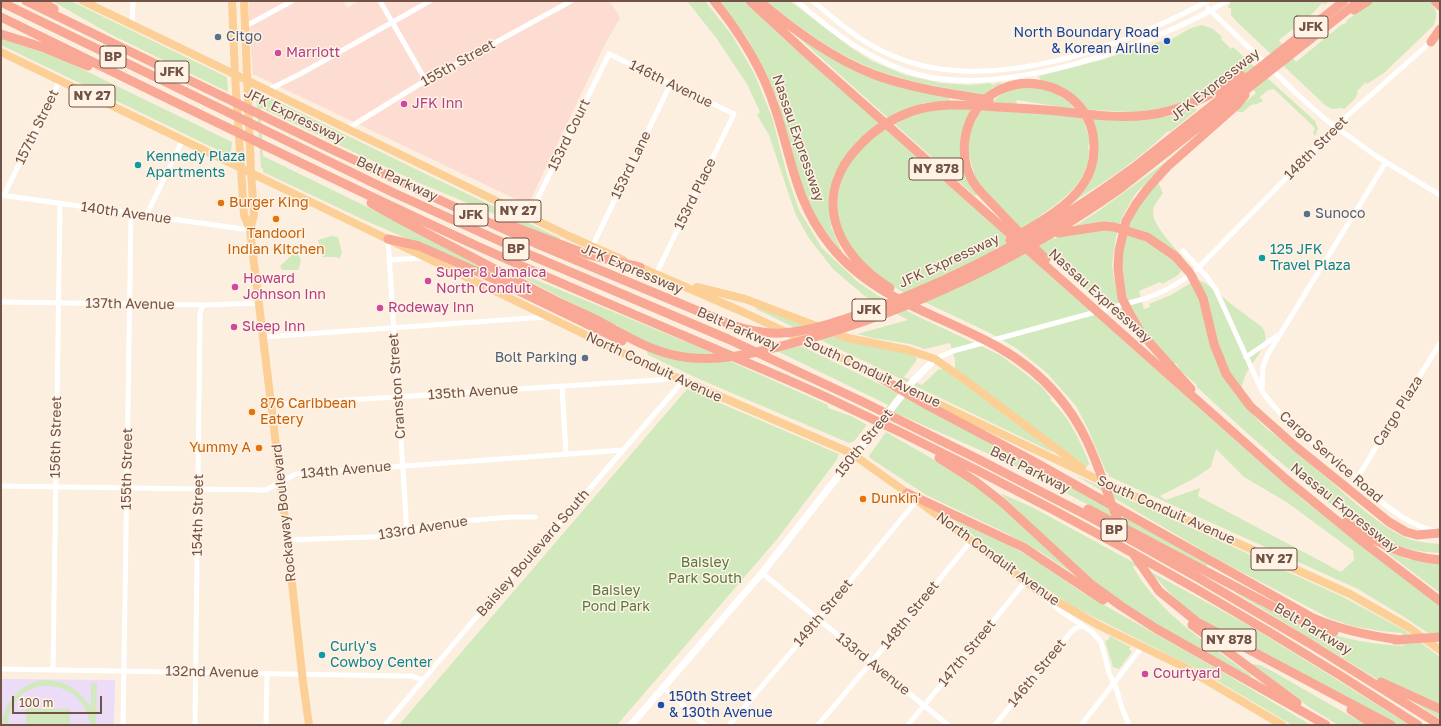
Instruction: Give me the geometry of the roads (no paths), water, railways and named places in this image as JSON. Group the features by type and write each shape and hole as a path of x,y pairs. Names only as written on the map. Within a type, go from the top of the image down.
{"highway":[{"path":"26,1 118,46"},
{"path":"40,1 118,46"},
{"name":"Nassau Expressway","path":"714,1 742,38 763,76 778,116 798,190 812,220 824,239 846,263 872,284 891,295 999,347 1018,359 1035,373 1071,412 1085,436 1094,455 1125,538 1140,566 1159,591 1197,622 1306,681"},
{"name":"Nassau Expressway","path":"750,1 805,52 1304,495 1440,601"},
{"path":"759,1 813,41 859,68 892,80 959,95 1015,106 1048,110 1113,116 1147,116 1180,108 1248,79 1285,52"},
{"name":"JFK Expressway","path":"1285,52 1323,30 1359,1"},
{"path":"1323,30 1368,1"},
{"path":"1436,1 1440,5"},
{"name":"Belt Parkway","path":"1,2 261,130 493,239 707,330 780,363 1015,477 1171,562 1272,620 1440,725"},
{"name":"JFK Expressway","path":"118,46 416,189 535,243 729,324 749,330 770,333 792,332 823,325 859,314 940,282 1045,229 1121,188 1248,79 1285,52 1342,3"},
{"name":"Belt Parkway","path":"1,17 262,145 498,255 595,298 789,380 899,432 1051,509 1184,582 1287,643 1418,725"},
{"path":"1431,42 1440,28"},
{"path":"1,34 67,57 135,89 193,111"},
{"path":"1214,416 1141,333 1122,298 1118,268 1119,252 1126,221 1136,204 1167,167 1237,105 1248,79"},
{"path":"1045,229 1085,181 1094,158 1094,137 1090,124 1084,113 1067,95 1045,85 1033,83 1010,86 994,94 982,104 974,113 968,125 964,143 964,156 969,174 979,190 1016,230 1071,282 1124,336"},
{"path":"940,319 877,280 852,257 842,240 834,215 834,193 837,182 842,168 858,146 880,128 909,113 934,106 951,104 1015,106"},
{"path":"320,172 392,215 557,305"},
{"path":"416,189 586,254 640,267"},
{"path":"1045,229 1104,226 1114,227 1147,237 1175,256 1190,273 1202,298 1214,344 1226,374 1250,406 1301,451 1389,522 1406,532 1417,535 1440,533"},
{"name":"JFK Expressway","path":"557,305 595,319 638,343 657,351 679,356 711,358 742,354 788,344 850,326 902,308 951,287 1010,258 1045,229"},
{"path":"388,239 419,246 557,305"},
{"path":"874,374 927,405 1031,460 1311,617 1349,631 1401,640"},
{"path":"899,432 994,495 1092,584 1117,603 1155,628"},
{"path":"1015,477 1088,509 1298,619 1332,632 1372,640 1401,640 1440,637"},
{"path":"907,493 1023,547 1112,606 1155,628 1326,725"},
{"path":"1304,495 1388,548 1413,556 1440,560"},
{"path":"1159,591 1172,607 1195,627 1329,725"},
{"path":"1350,668 1440,709"},
{"path":"1306,681 1374,725"},
{"path":"1306,681 1391,725"}],"main road":[{"name":"South Conduit Avenue","path":"82,1 592,247 743,312 1101,481 1350,594 1398,621 1440,650"},
{"name":"Rockaway Boulevard","path":"232,1 244,215 250,230 309,725"},
{"name":"Rockaway Boulevard","path":"244,1 244,27 254,215 250,230"},
{"name":"North Conduit Avenue","path":"1,52 675,378 854,456 917,500 1037,590 1083,617 1199,676 1282,725"},
{"path":"675,282 735,296 848,338 908,350 935,360 962,378 1052,447 1101,481"},
{"name":"150th Street","path":"631,725 762,573 876,430 913,381 935,360"}],"street":[{"path":"132,25 133,1"},
{"path":"244,27 292,1"},
{"path":"380,1 426,81"},
{"path":"268,90 302,73 430,1"},
{"name":"155th Street","path":"347,129 426,81 571,1"},
{"path":"797,1 840,36 882,61 902,70 922,76 961,80 990,79 1012,76 1079,63 1121,50 1152,38 1227,1"},
{"path":"814,1 857,37 892,56 912,64 935,69 968,72 1029,66 1108,46 1153,28 1206,2 1210,10 1296,93 1336,127 1386,162 1440,195"},
{"name":"148th Street","path":"1198,268 1336,127 1440,34"},
{"name":"146th Avenue","path":"609,54 734,114"},
{"name":"153rd Court","path":"529,216 609,54"},
{"name":"157th Street","path":"2,195 60,80"},
{"name":"153rd Lane","path":"592,247 671,83"},
{"name":"153rd Place","path":"656,274 734,114"},
{"path":"146,216 183,140"},
{"path":"1262,391 1263,366 1268,354 1386,162"},
{"name":"140th Avenue","path":"2,195 250,230"},
{"name":"156th Street","path":"53,670 60,203"},
{"name":"155th Street","path":"123,725 131,214"},
{"name":"Cranston Street","path":"388,239 407,533"},
{"name":"Cargo Service Road","path":"1183,251 1207,277 1216,290 1262,391 1271,405 1283,418 1396,512 1414,524 1440,533"},
{"path":"389,260 428,258"},
{"name":"150th Street","path":"935,360 953,351 1147,298 1176,285 1198,268"},
{"name":"137th Avenue","path":"1,302 203,305 259,303"},
{"name":"154th Street","path":"194,725 200,313 203,305"},
{"path":"263,337 549,317"},
{"path":"1246,357 1279,334"},
{"name":"Cargo Plaza","path":"1357,478 1440,343"},
{"name":"135th Avenue","path":"272,405 675,378"},
{"name":"Baisley Boulevard South","path":"385,725 500,589 683,381"},
{"path":"562,386 566,454"},
{"name":"134th Avenue","path":"1,486 266,490 296,474 402,465 623,450"},
{"name":"149th Street","path":"728,725 818,620 917,500"},
{"name":"133rd Avenue","path":"287,540 397,536 424,526 440,523 511,517 535,517"},
{"name":"148th Street","path":"818,725 971,541"},
{"name":"133rd Avenue","path":"762,573 948,725"},
{"name":"147th Street","path":"908,725 1025,582"},
{"path":"1037,590 1062,612 1092,632 1101,642 1124,716 1129,725"},
{"name":"146th Street","path":"995,725 1071,632 1082,626"},
{"path":"1081,725 1142,647"},
{"name":"132nd Avenue","path":"1,669 302,673 411,676 423,680"},
{"path":"266,725 267,673"},
{"path":"664,688 705,725"}],"place":[{"name":"Citgo","path":"218,37"},
{"name":"North Boundary Road & Korean Airline","path":"1167,41"},
{"name":"Marriott","path":"278,53"},
{"name":"JFK Inn","path":"404,104"},
{"name":"Kennedy Plaza Apartments","path":"138,165"},
{"name":"Burger King","path":"221,203"},
{"name":"Sunoco","path":"1307,214"},
{"name":"Tandoori Indian Kitchen","path":"276,219"},
{"name":"125 JFK Travel Plaza","path":"1262,258"},
{"name":"Super 8 Jamaica North Conduit","path":"428,281"},
{"name":"Howard Johnson Inn","path":"235,287"},
{"name":"Rodeway Inn","path":"380,308"},
{"name":"Sleep Inn","path":"234,327"},
{"name":"Bolt Parking","path":"585,358"},
{"name":"876 Caribbean Eatery","path":"252,412"},
{"name":"Yummy A","path":"259,448"},
{"name":"Dunkin'","path":"863,499"},
{"name":"Curly's Cowboy Center","path":"322,655"},
{"name":"Courtyard","path":"1145,674"},
{"name":"150th Street & 130th Avenue","path":"661,705"}],"park label":[{"name":"Baisley Park South","path":"705,572"},
{"name":"Baisley Pond Park","path":"616,600"}]}
